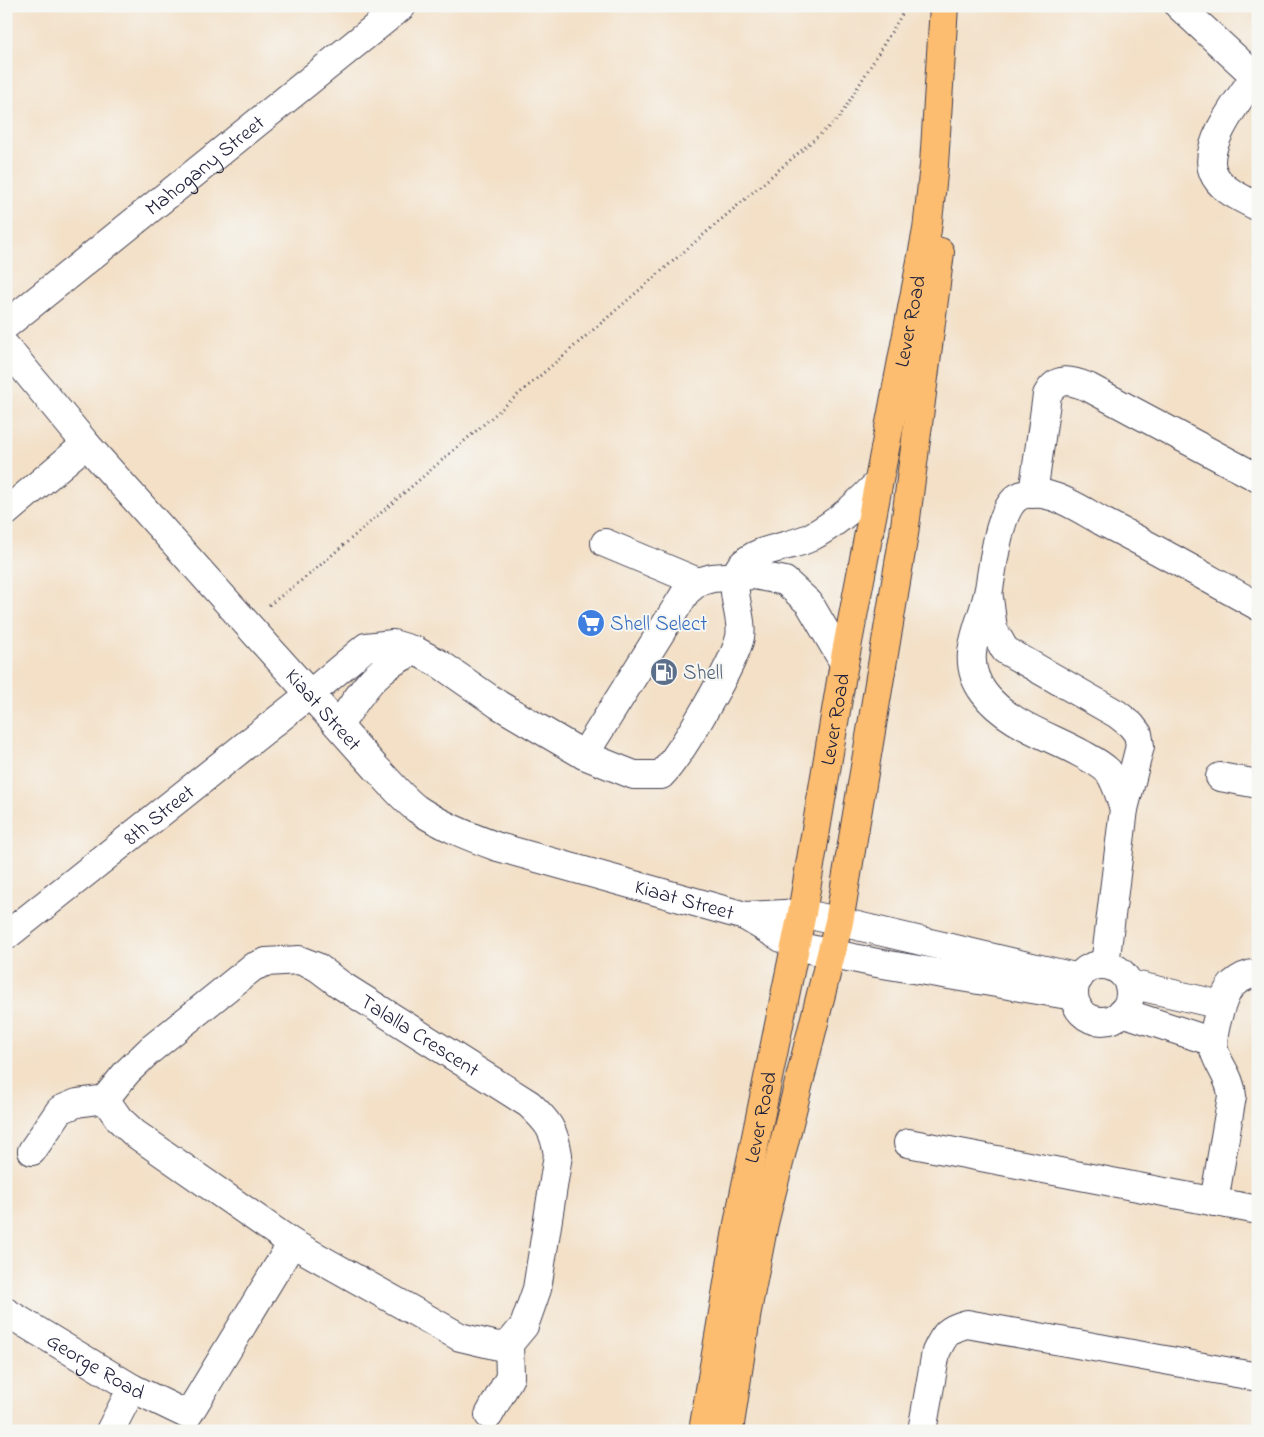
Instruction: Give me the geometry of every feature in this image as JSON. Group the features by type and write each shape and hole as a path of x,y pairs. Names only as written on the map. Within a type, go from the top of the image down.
{"main road":[{"name":"Lever Road","path":"703,1431 738,1224 802,913 844,663 927,230 934,165 944,6"},
{"name":"Lever Road","path":"729,1431 747,1311 764,1223 833,954 906,515 943,228 956,56 957,6"}],"street":[{"name":"Mahogany Street","path":"6,325 402,6"},
{"path":"1179,6 1256,74 1226,119 1214,147 1211,163 1213,172 1225,187 1258,207"},
{"name":"Kiaat Street","path":"6,347 86,444 376,768 416,808 466,835 498,847 746,916 795,946 833,954 1077,987"},
{"path":"1033,494 1047,394 1055,383 1066,380 1088,386 1258,478"},
{"path":"6,512 86,444"},
{"path":"734,578 744,563 758,555 808,538 835,522 853,509 878,484"},
{"path":"1124,809 1108,771 1073,749 1028,727 999,708 984,694 973,674 970,660 988,594 1003,519 1010,506 1018,497 1033,494 1051,496 1258,606"},
{"path":"604,543 698,582"},
{"path":"584,755 686,592 698,582 712,578 734,578 754,575 785,581 797,589 809,602 844,663"},
{"name":"8th Street","path":"6,936 310,694 366,647 393,644 416,651 440,664 499,705 584,755 642,777 661,775 669,768 736,653 740,635 734,578"},
{"path":"988,594 992,629 1005,650 1117,714 1131,725 1138,734 1140,746 1124,809 1105,965"},
{"path":"339,725 372,679 392,661 416,651"},
{"path":"1220,777 1258,784"},
{"name":"Kiaat Street","path":"746,916 802,913 1077,987"},
{"name":"Talalla Crescent","path":"105,1099 127,1072 150,1050 253,967 282,959 299,960 317,967 341,985 529,1104 549,1124 555,1136 558,1155 537,1290 524,1326 509,1344"},
{"path":"1130,984 1129,1002 1122,1012 1112,1020 1100,1021 1088,1017 1079,1008 1077,987 1092,967 1105,965 1117,969 1130,984 1221,1005"},
{"path":"1214,1202 1232,1096 1232,1085 1218,1058 1213,1042 1221,1005 1232,985 1251,974 1258,973"},
{"path":"1122,1012 1213,1042"},
{"path":"32,1151 60,1110 77,1103 105,1099 118,1118 134,1133 292,1242 460,1337 498,1346 509,1344 510,1377 489,1415"},
{"path":"908,1143 1258,1210"},
{"name":"George Road","path":"6,1312 132,1388 188,1415 292,1242"},
{"path":"922,1431 939,1346 950,1329 968,1324 1258,1377"},
{"path":"110,1431 132,1388"}],"path":[{"path":"246,622 310,574 839,118 907,6"}],"place":[{"name":"Shell Select","path":"591,623"},
{"name":"Shell","path":"664,672"}]}
